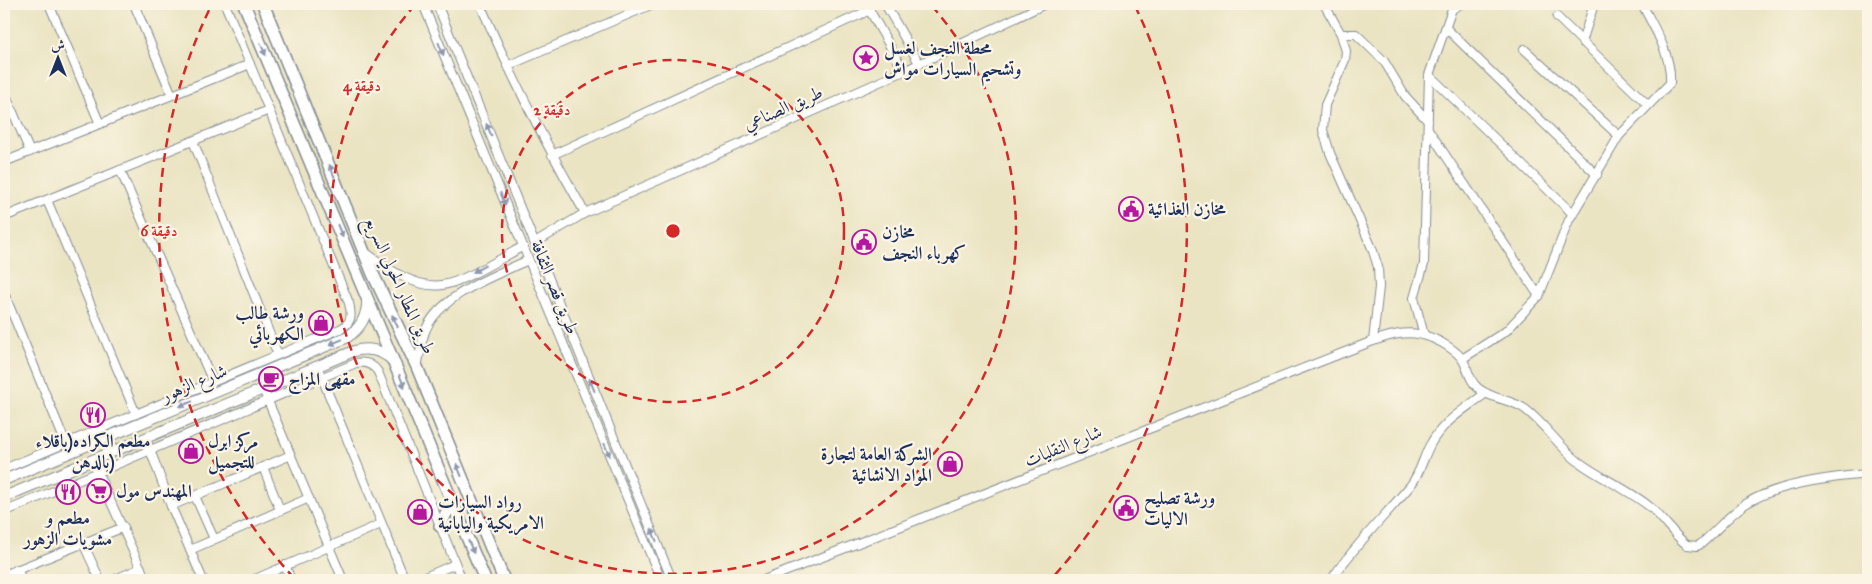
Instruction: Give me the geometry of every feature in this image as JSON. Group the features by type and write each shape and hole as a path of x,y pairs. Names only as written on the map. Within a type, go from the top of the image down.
{"highway":[{"name":"طريق المطار الحولي السريع","path":"244,4 366,291 485,580"},
{"name":"طريق المطار الحولي السريع","path":"264,4 364,251 417,367 504,580"},
{"path":"440,526 452,501"}],"main road":[{"name":"شارع الزهور","path":"5,476 215,387 251,377 284,356 346,338 357,330 366,312 366,291"},
{"name":"شارع الزهور","path":"4,497 354,351 366,349 384,354 394,362"},
{"path":"251,377 251,385 260,390"},
{"path":"215,387 224,396 225,405"}],"street":[{"path":"49,4 100,124"},
{"path":"134,4 172,95"},
{"path":"5,476 66,444 106,432 136,414 215,387 347,326 351,316 350,310 224,4"},
{"name":"طريق قصر الثقافة","path":"423,4 661,580"},
{"name":"طريق قصر الثقافة","path":"436,4 508,175 672,580"},
{"path":"480,4 507,66 552,155 585,213"},
{"path":"507,66 653,4"},
{"path":"885,4 919,63"},
{"name":"طريق الصناعي","path":"535,243 585,213 904,71 1045,4"},
{"path":"1324,4 1341,34 1346,51 1345,60 1325,105 1324,130 1330,153 1377,262 1379,287 1373,341"},
{"path":"1461,4 1452,9 1429,75 1424,264 1414,298 1424,335 1442,344 1462,359 1473,383 1486,393 1512,402 1524,409 1580,463 1643,501 1684,542 1692,546 1701,544 1744,505 1770,491 1868,474"},
{"path":"1582,42 1594,4"},
{"path":"1462,359 1506,331 1539,296 1573,214 1618,136 1670,83 1671,76 1664,47 1642,4"},
{"path":"552,155 868,7 904,71"},
{"path":"1557,17 1648,105"},
{"path":"1446,28 1597,175"},
{"path":"1341,34 1356,34 1384,61 1539,296"},
{"path":"1524,49 1618,136"},
{"path":"4,162 250,64"},
{"path":"1429,75 1573,214"},
{"path":"4,90 30,152"},
{"path":"4,217 269,110"},
{"path":"193,141 284,356"},
{"path":"120,170 215,387"},
{"path":"47,200 136,414"},
{"path":"513,223 525,218"},
{"path":"364,251 405,277 424,284 440,286 458,281 522,247"},
{"path":"417,367 426,330 443,306 473,287 528,260"},
{"path":"4,293 66,444"},
{"name":"شارع النقليات","path":"764,580 1373,341 1403,332 1424,335"},
{"path":"567,356 578,350"},
{"path":"4,512 321,378 360,363 370,364 376,369 462,580"},
{"path":"316,366 405,580"},
{"path":"260,390 268,401 343,580"},
{"path":"1331,580 1383,515 1411,485 1430,445 1441,430 1454,417 1486,393"},
{"path":"146,439 171,506 203,580"},
{"path":"171,506 291,456"},
{"path":"92,460 124,527 146,580"},
{"path":"263,467 280,510"},
{"path":"194,496 214,539"},
{"path":"190,550 309,498"},
{"path":"253,580 381,524"},
{"path":"4,575 124,527"},
{"path":"83,543 100,580"},
{"path":"418,580 455,564"},
{"path":"285,565 291,580"},
{"path":"114,580 141,568"},
{"path":"17,569 22,580"}],"place":[{"name":"محطة النجف لغسل وتشحيم السيارات مواش","path":"866,58"},
{"name":"مخازن الغذائية","path":"1131,209"},
{"name":"مخازن كهرباء النجف","path":"864,242"},
{"name":"ورشة طالب الكهربائي","path":"321,323"},
{"name":"مقهى المزاج","path":"271,379"},
{"name":"مطعم الكراده(باقلاء بالدهن)","path":"93,415"},
{"name":"مركز ابرل للتجميل","path":"191,451"},
{"name":"الشركة العامة لتجارة المواد الانشائية","path":"950,464"},
{"name":"المهندس مول","path":"99,491"},
{"name":"مطعم و مشويات الزهور","path":"68,492"},
{"name":"ورشة تصليح الاليات","path":"1126,508"},
{"name":"رواد السيارات الامريكية واليابانية","path":"420,512"}]}
